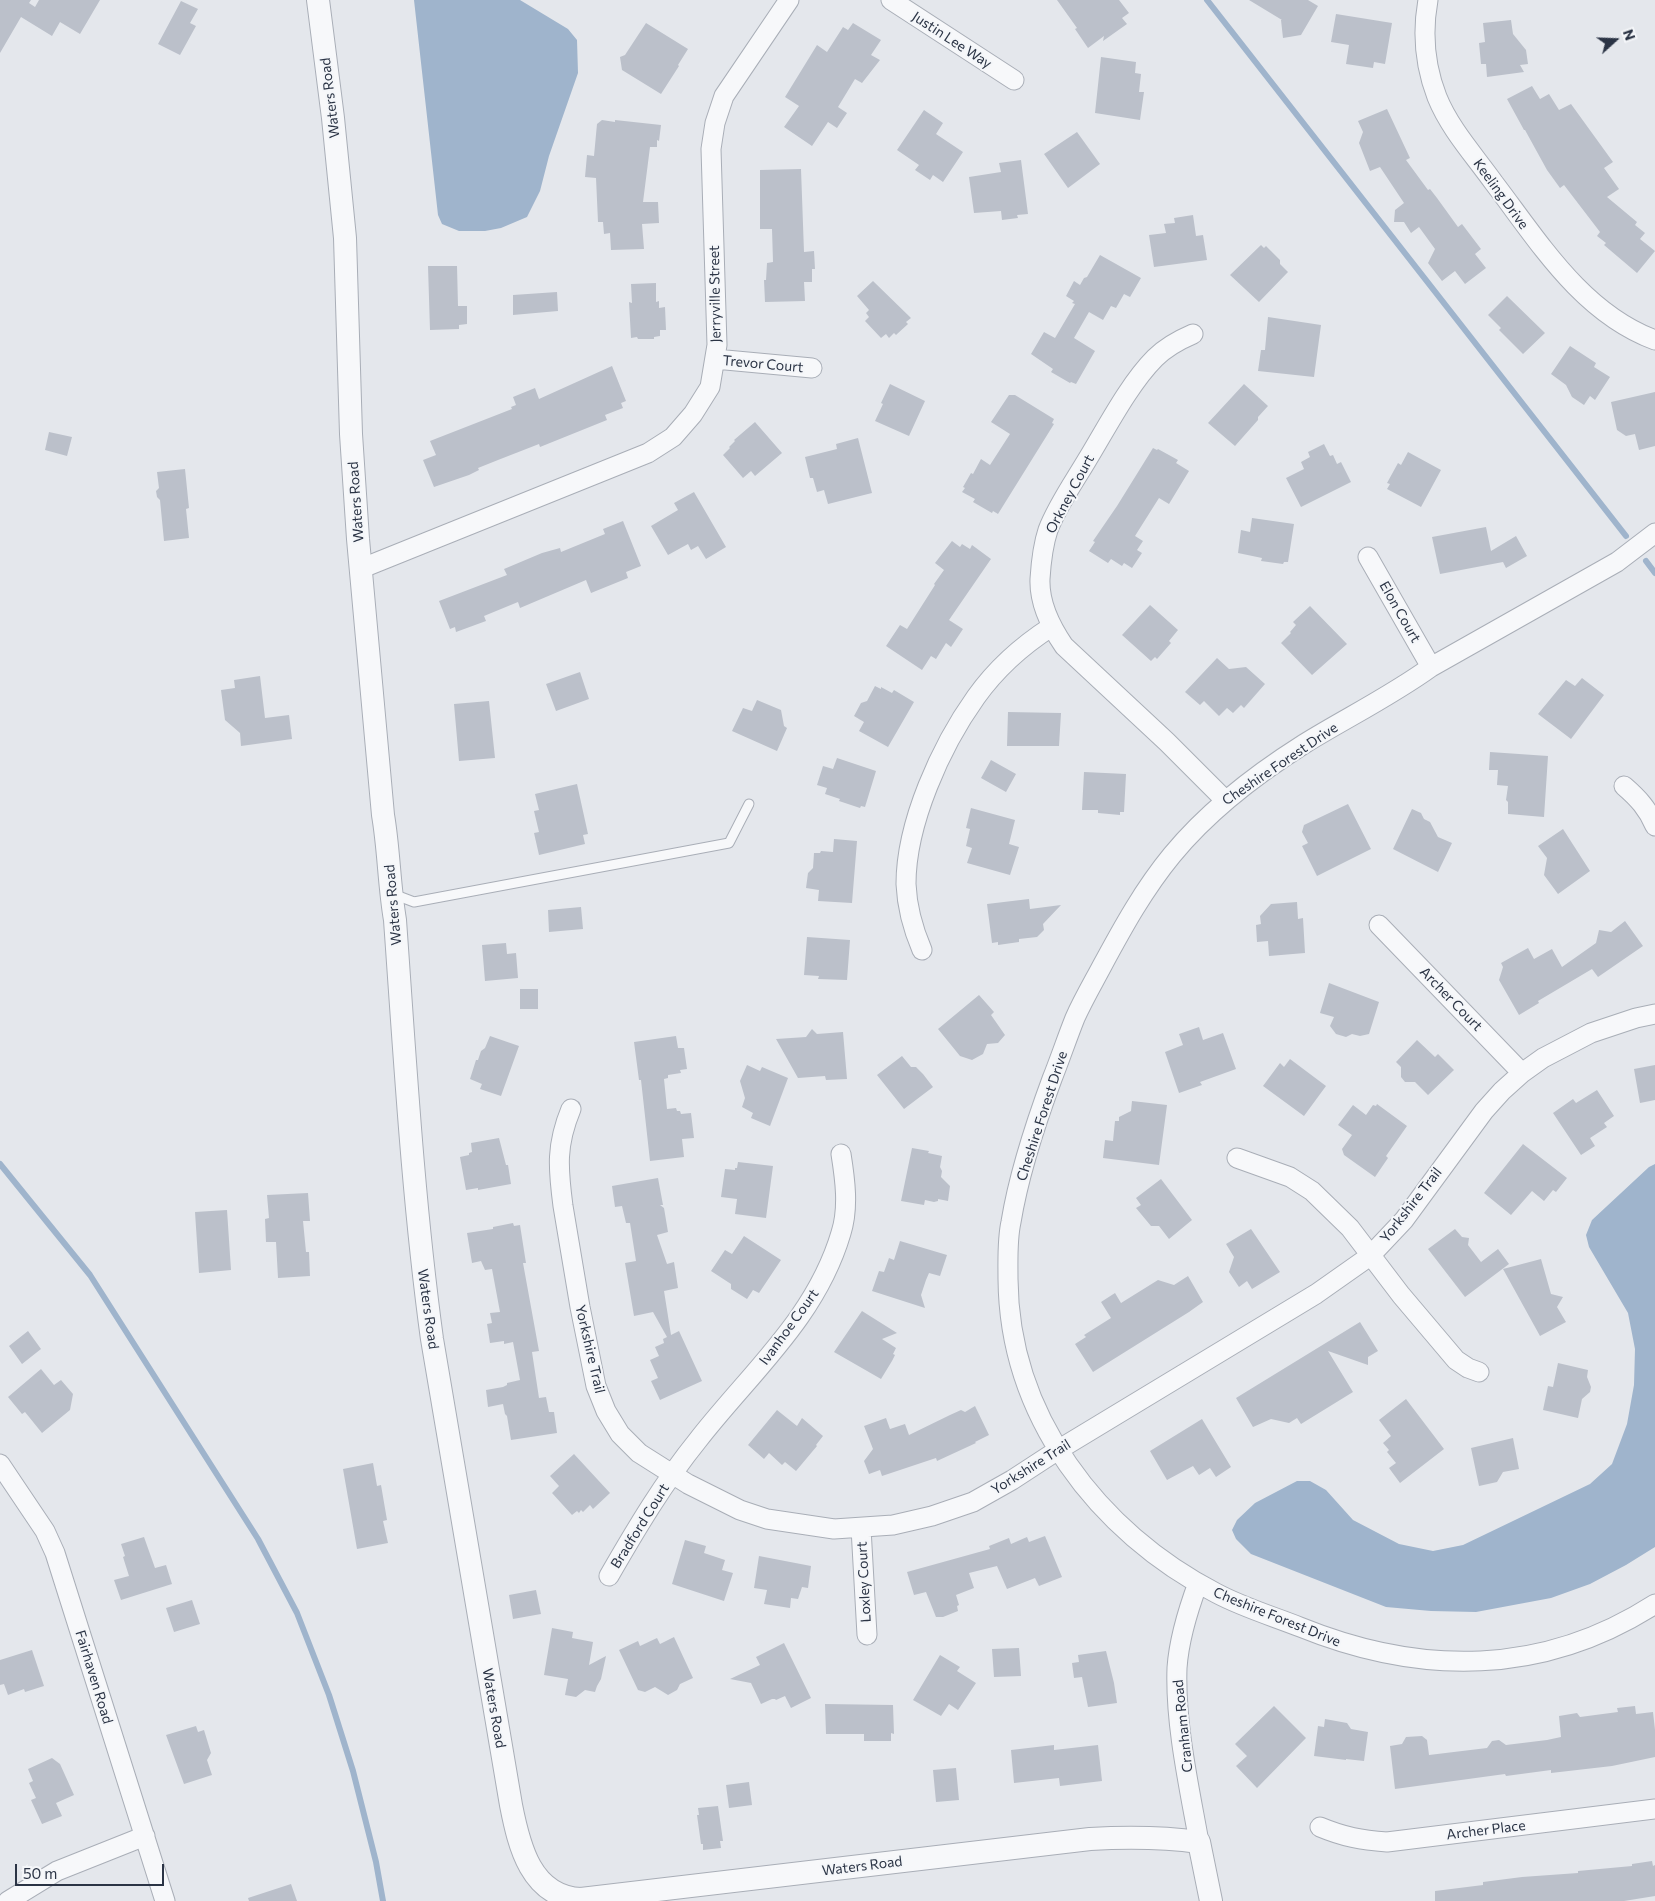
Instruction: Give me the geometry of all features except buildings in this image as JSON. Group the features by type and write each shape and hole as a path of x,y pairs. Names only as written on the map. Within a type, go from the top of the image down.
{"street":[{"name":"Waters Road","path":"318,0 333,118 345,238 351,434 360,569 382,805 387,837 390,893 395,920 410,1133 423,1273 432,1339 514,1824 528,1863 553,1897 582,1899 1090,1839 1166,1837 1199,1842"},
{"name":"Jerryville Street","path":"360,569 648,453 673,437 693,414 710,387 717,345 711,149 715,123 724,96 789,0"},
{"name":"Justin Lee Way","path":"890,0 1014,80"},
{"name":"Keeling Drive","path":"1428,0 1424,21 1425,45 1434,88 1448,120 1526,228 1558,268 1596,305 1638,334 1655,340"},
{"name":"Orkney Court","path":"1193,334 1174,342 1154,358 1104,431 1048,530 1040,581 1042,596 1051,627 1064,646 1167,742 1225,800"},
{"name":"Trevor Court","path":"715,359 812,368"},
{"name":"Cheshire Forest Drive","path":"1655,533 1617,562 1431,667 1410,683 1302,746 1225,800 1204,819 1174,852 1151,881 1076,1016 1043,1103 1026,1156 1010,1224 1008,1250 1009,1302 1013,1331 1028,1390 1044,1428 1084,1485 1124,1531 1150,1552 1217,1594 1351,1646 1390,1656 1426,1661 1462,1662 1499,1660 1535,1654 1572,1644 1606,1632 1655,1604"},
{"name":"Elon Court","path":"1368,557 1431,667"},
{"path":"922,950 909,910 906,885 907,861 919,810 928,786 955,732 977,696 1012,657 1031,640 1051,627"},
{"path":"1624,786 1640,800 1650,814 1655,826"},
{"name":"Archer Court","path":"1379,925 1522,1073"},
{"name":"Yorkshire Trail","path":"571,1109 562,1129 558,1151 559,1180 580,1307 596,1386 606,1411 620,1434 639,1453 672,1475 740,1510 768,1519 834,1528 860,1528 893,1525 932,1516 973,1502 1316,1294 1370,1256 1404,1220 1484,1111 1522,1073 1543,1058 1591,1033 1621,1022 1655,1014"},
{"name":"Ivanhoe Court","path":"672,1475 698,1439 777,1349 822,1282 841,1232 845,1206 845,1180 841,1154"},
{"path":"1236,1158 1290,1177 1312,1191 1350,1228 1400,1295 1456,1360 1468,1368 1479,1372"},
{"name":"Fairhaven Road","path":"0,1464 45,1530 55,1553 165,1901"},
{"name":"Bradford Court","path":"609,1576 629,1541 672,1475"},
{"name":"Loxley Court","path":"860,1528 867,1635"},
{"name":"Cranham Road","path":"1198,1583 1188,1610 1181,1638 1177,1675 1183,1745 1199,1842"},
{"name":"Archer Place","path":"1320,1826 1338,1835 1356,1840 1387,1842 1655,1809"},
{"path":"8,1901 57,1871 145,1836"},
{"path":"1199,1842 1211,1901"}],"lane":[{"path":"390,893 414,902 729,844 749,804"}],"water":[{"path":"414,0 520,0 568,29 577,40 578,73 549,156 540,191 527,217 501,228 485,231 459,231 442,224 438,215"},
{"path":"1655,1164 1655,1547 1590,1584 1551,1598 1476,1612 1386,1607 1251,1554 1236,1539 1232,1530 1237,1520 1255,1503 1297,1481 1310,1481 1326,1490 1353,1520 1399,1544 1433,1551 1463,1545 1590,1484 1612,1464 1627,1424 1634,1385 1635,1349 1628,1313 1589,1247 1586,1235 1592,1220 1649,1167"}],"waterway":[{"path":"1207,0 1626,536"},
{"path":"1646,561 1655,573"},
{"path":"0,1164 90,1275 258,1539 297,1613 329,1695 353,1771 376,1862 383,1901"}]}
